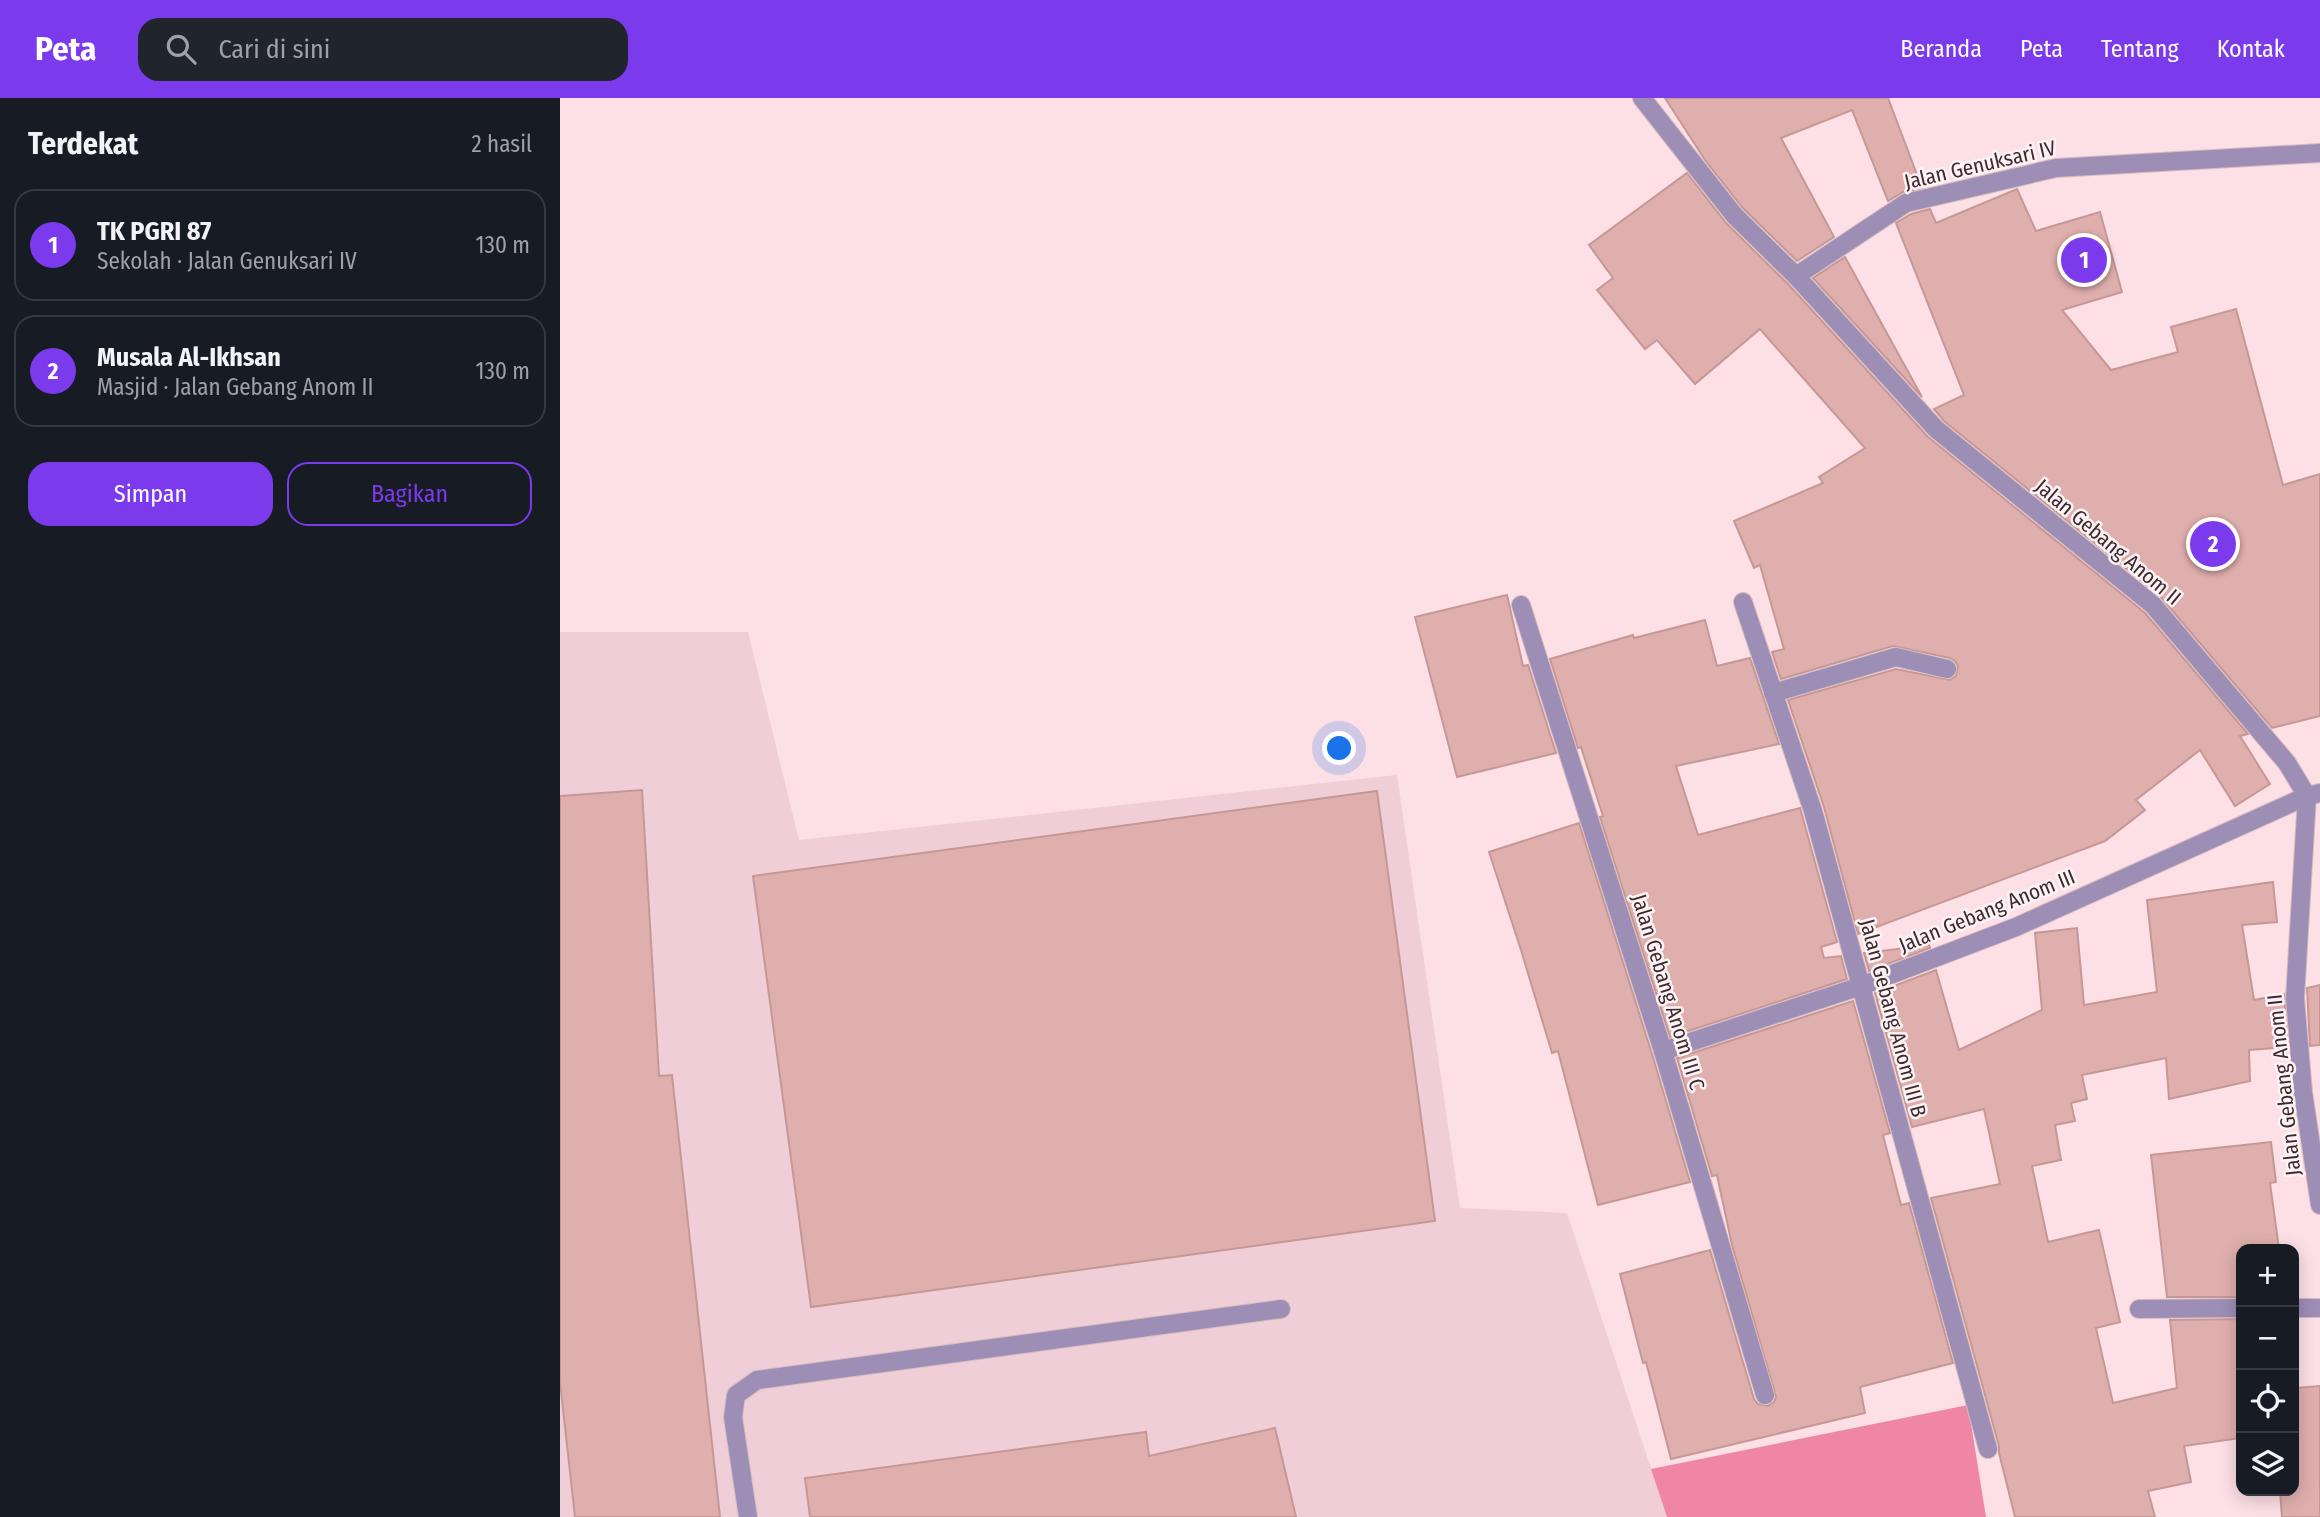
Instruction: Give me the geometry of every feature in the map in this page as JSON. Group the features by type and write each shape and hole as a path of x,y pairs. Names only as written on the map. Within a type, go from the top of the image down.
{"street":[{"name":"Jalan Gebang Anom II","path":"1642,98 1734,215 1796,276 1936,429 2153,606 2314,794 2295,998 2304,1091 2320,1205"},
{"name":"Jalan Genuksari IV","path":"1796,276 1906,203 1918,200 2056,168 2320,153"},
{"name":"Jalan Gebang Anom III B","path":"1743,602 1813,811 1988,1449"},
{"name":"Jalan Gebang Anom III C","path":"1521,605 1663,1051 1765,1395"},
{"path":"1773,694 1896,657 1947,669"},
{"name":"Jalan Gebang Anom III","path":"1663,1051 1861,986 2016,927 2314,794"},
{"path":"2139,1309 2236,1308"},
{"path":"2299,1308 2320,1308"},
{"path":"748,1517 733,1416 736,1395 757,1380 1281,1309"}],"shaded area":[{"path":"560,632 748,632 799,840 1397,775 1460,1208 1567,1213 1667,1517 560,1517"},
{"path":"1968,1405 1986,1517 1667,1517 1651,1469"}],"building":[{"path":"1665,98 1888,98 1922,188 1903,192 1888,201 1852,110 1781,138 1834,237 1797,261 1742,207 1705,160"},
{"path":"1687,173 1726,223 1788,284 1928,437 2145,613 2248,734 2240,736 2270,784 2235,806 2200,750 2136,800 2145,810 2105,841 1858,934 1824,807 1788,700 1896,669 1950,680 1956,676 1958,666 1950,658 1893,646 1781,679 1772,652 1784,649 1760,565 1754,568 1734,521 1823,483 1819,477 1865,448 1760,329 1695,384 1657,340 1645,349 1597,290 1613,278 1589,245"},
{"path":"2017,189 2036,231 2100,212 2122,292 2062,310 2111,370 2178,352 2171,327 2236,309 2283,485 2320,474 2320,716 2272,728 2160,596 1944,421 1934,409 1964,395 1896,223 1911,214 1930,209 1936,223"},
{"path":"1845,257 1922,397 1813,278"},
{"path":"1507,595 1523,666 1528,665 1556,753 1457,777 1415,617"},
{"path":"1705,620 1717,666 1750,658 1779,744 1676,766 1698,835 1800,808 1837,942 1821,947 1824,958 1841,956 1847,979 1670,1037 1600,817 1603,816 1550,659 1633,635 1634,638"},
{"path":"642,790 659,1076 672,1075 720,1517 575,1517 560,1382 560,796"},
{"path":"1377,791 1435,1221 811,1307 753,876"},
{"path":"1579,823 1690,1182 1598,1205 1558,1051 1552,1053 1489,852"},
{"path":"2273,882 2277,922 2242,925 2254,1000 2284,994 2288,1047 2249,1050 2250,1081 2169,1099 2166,1058 2082,1075 2087,1099 2071,1103 2075,1121 2055,1125 2061,1160 2032,1166 2048,1242 2099,1230 2120,1322 2096,1328 2113,1403 2177,1388 2170,1320 2236,1319 2236,1439 2184,1446 2191,1482 2148,1491 2155,1517 2015,1517 1999,1446 1931,1198 2000,1184 1984,1109 1912,1127 1875,993 1936,970 1959,1050 2042,1010 2035,933 2077,928 2084,1005 2157,992 2147,900"},
{"path":"1929,945 1930,948 1869,971 1864,953"},
{"path":"2320,985 2320,1045 2310,1046 2307,988"},
{"path":"1853,1001 1890,1133 1883,1135 1901,1205 1909,1203 1953,1363 1860,1387 1865,1413 1671,1459 1620,1274 1710,1250 1754,1399 1758,1404 1768,1406 1776,1397 1732,1245 1717,1175 1712,1176 1677,1058"},
{"path":"2271,1142 2276,1182 2270,1183 2278,1244 2236,1244 2236,1297 2167,1297 2151,1155"},
{"path":"2320,1386 2320,1517 2282,1517 2280,1496 2299,1496 2299,1388"},
{"path":"1275,1428 1296,1517 810,1517 805,1478 1146,1432 1149,1456"}],"place":[{"name":"TK PGRI 87","path":"2084,260"},
{"name":"Musala Al-Ikhsan","path":"2213,544"}]}
